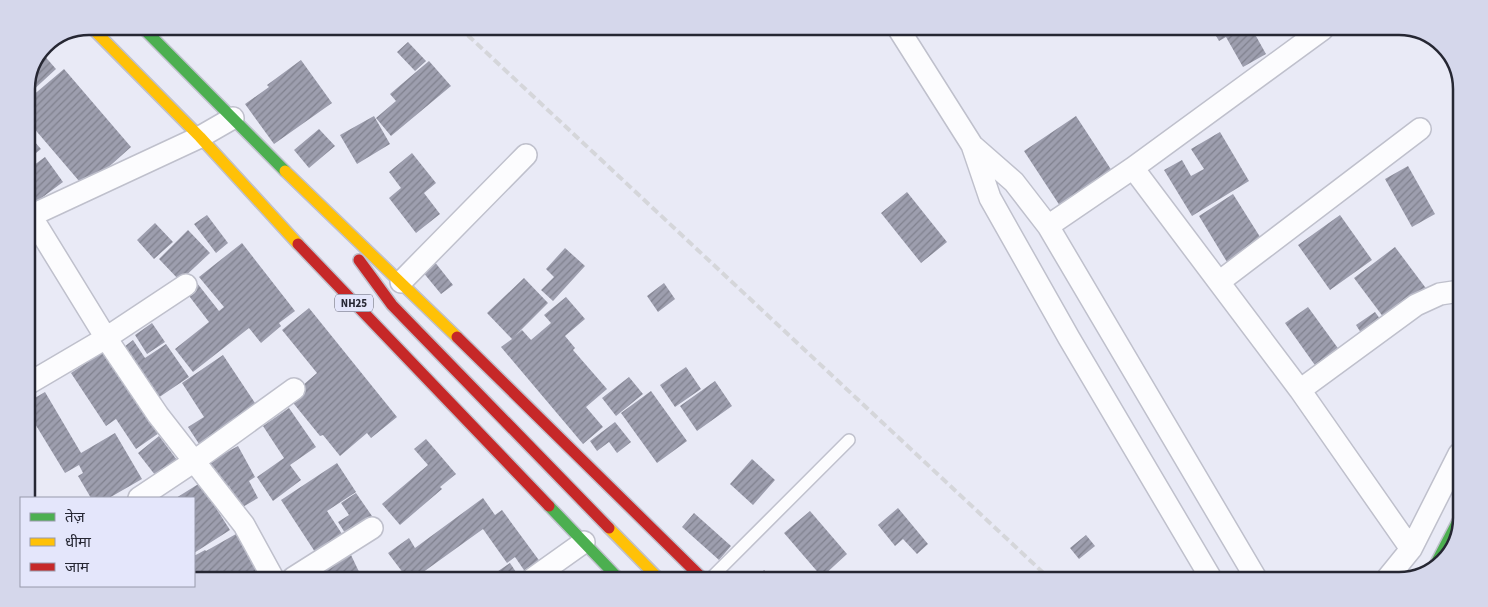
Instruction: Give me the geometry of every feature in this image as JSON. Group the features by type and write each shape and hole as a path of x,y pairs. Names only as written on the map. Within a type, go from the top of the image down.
{"main road":[{"name":"NH25","path":"99,35 200,137 312,258 613,572"},
{"path":"150,35 318,204 401,282 696,572"},
{"path":"318,204 392,305 652,572"},
{"path":"312,258 344,277"},
{"path":"368,291 392,305"}],"street":[{"path":"902,35 972,145 990,198 1069,338 1207,572"},
{"path":"1048,226 1133,168 1315,35"},
{"path":"35,213 200,137 232,118"},
{"path":"1219,282 1420,129"},
{"path":"972,145 1014,182 1048,226 1252,572"},
{"path":"401,282 526,155"},
{"path":"1133,168 1300,390 1411,549"},
{"path":"35,227 158,415 244,525 270,572"},
{"path":"35,380 106,338 186,285"},
{"path":"1300,390 1416,306 1440,294 1453,292"},
{"path":"140,497 193,462 294,389"},
{"path":"1392,572 1411,549 1453,466"},
{"path":"302,572 372,528"},
{"path":"541,572 584,542"}],"lane":[{"path":"717,572 849,440"}],"building":[{"path":"1216,35 1255,35 1266,54 1243,67 1226,37 1219,41"},
{"path":"408,42 426,61 415,71 397,52"},
{"path":"46,57 56,69 35,88 39,68"},
{"path":"301,60 332,103 274,144 245,104"},
{"path":"429,61 451,86 391,136 376,118 396,101 390,94"},
{"path":"64,69 131,147 85,188 35,130 35,94"},
{"path":"374,116 390,144 357,164 340,135"},
{"path":"1076,116 1112,171 1062,209 1024,151"},
{"path":"319,129 335,146 309,168 294,150"},
{"path":"1220,132 1249,181 1192,216 1164,170 1182,160 1191,176 1204,169 1191,149"},
{"path":"35,142 41,149 35,154"},
{"path":"412,153 436,183 424,193 440,214 416,233 389,198 401,188 389,172"},
{"path":"45,157 63,182 36,202 35,201 35,164"},
{"path":"1408,166 1435,214 1412,227 1385,179"},
{"path":"907,192 947,242 921,263 881,213"},
{"path":"1233,194 1262,240 1227,262 1199,216"},
{"path":"207,215 228,243 216,253 194,224"},
{"path":"1340,215 1372,260 1330,290 1298,245"},
{"path":"155,223 173,242 154,259 137,240"},
{"path":"188,230 210,253 180,281 159,259"},
{"path":"242,243 295,311 279,323 281,326 261,343 249,328 193,372 175,349 209,322 186,292 197,283 219,311 224,307 199,277"},
{"path":"1395,247 1428,291 1387,322 1354,278"},
{"path":"565,248 585,266 553,301 541,290 554,277 546,269"},
{"path":"434,261 453,285 441,294 422,271"},
{"path":"524,278 548,303 515,336 522,330 531,340 551,323 544,315 566,297 585,319 565,336 575,348 573,350 607,389 586,407 603,427 583,444 501,347 512,339 487,313"},
{"path":"664,283 675,299 658,312 647,296"},
{"path":"1308,307 1340,351 1317,368 1285,323"},
{"path":"309,308 397,417 371,438 367,433 340,456 323,435 320,436 290,399 317,373 282,330"},
{"path":"1375,312 1383,323 1363,336 1356,325"},
{"path":"152,323 165,342 147,354 135,335"},
{"path":"133,340 145,358 166,344 189,377 158,398 124,347"},
{"path":"104,351 159,433 136,449 116,419 106,426 71,373"},
{"path":"223,355 259,409 201,447 188,427 204,417 182,383"},
{"path":"686,367 701,389 675,407 660,385"},
{"path":"629,377 643,394 616,416 602,398"},
{"path":"715,381 732,406 697,431 680,406"},
{"path":"651,391 687,441 657,463 621,413"},
{"path":"45,392 81,453 115,433 142,479 111,497 90,497 78,476 83,473 79,465 65,473 35,424 35,398"},
{"path":"289,408 316,447 290,465 301,480 273,501 257,477 284,458 263,426"},
{"path":"615,422 631,442 617,453 609,442 597,451 590,441"},
{"path":"159,436 180,464 159,480 138,453"},
{"path":"426,439 456,474 440,487 442,489 400,525 382,504 428,465 414,449"},
{"path":"238,446 255,477 249,481 258,498 241,508 229,486 222,489 207,463"},
{"path":"752,459 775,480 753,505 730,484"},
{"path":"337,463 356,492 327,511 344,537 317,555 281,500"},
{"path":"200,483 230,530 195,552 195,497 178,497"},
{"path":"356,493 372,516 345,533 338,522 349,515 341,503"},
{"path":"483,498 495,515 502,510 541,563 525,572 515,557 507,563 483,529 423,572 402,572 388,553 409,538 415,548"},
{"path":"898,508 928,544 917,554 903,539 895,546 878,525"},
{"path":"810,511 847,554 827,572 818,572 784,533"},
{"path":"694,513 731,546 719,560 682,527"},
{"path":"236,534 258,572 195,572 195,555"},
{"path":"1086,535 1095,546 1079,559 1070,548"},
{"path":"351,555 359,572 325,572 324,569"},
{"path":"510,563 516,572 497,572"}],"railway":[{"path":"468,35 1042,572"}],"traffic: fast":[{"path":"150,35 285,171"},
{"path":"549,506 612,572"}],"traffic: slow":[{"path":"99,35 200,137 298,244"},
{"path":"285,171 457,337"},
{"path":"609,528 652,572"}],"traffic: jam":[{"path":"298,244 549,506"},
{"path":"359,260 392,305 609,528"},
{"path":"457,337 696,572"}]}
